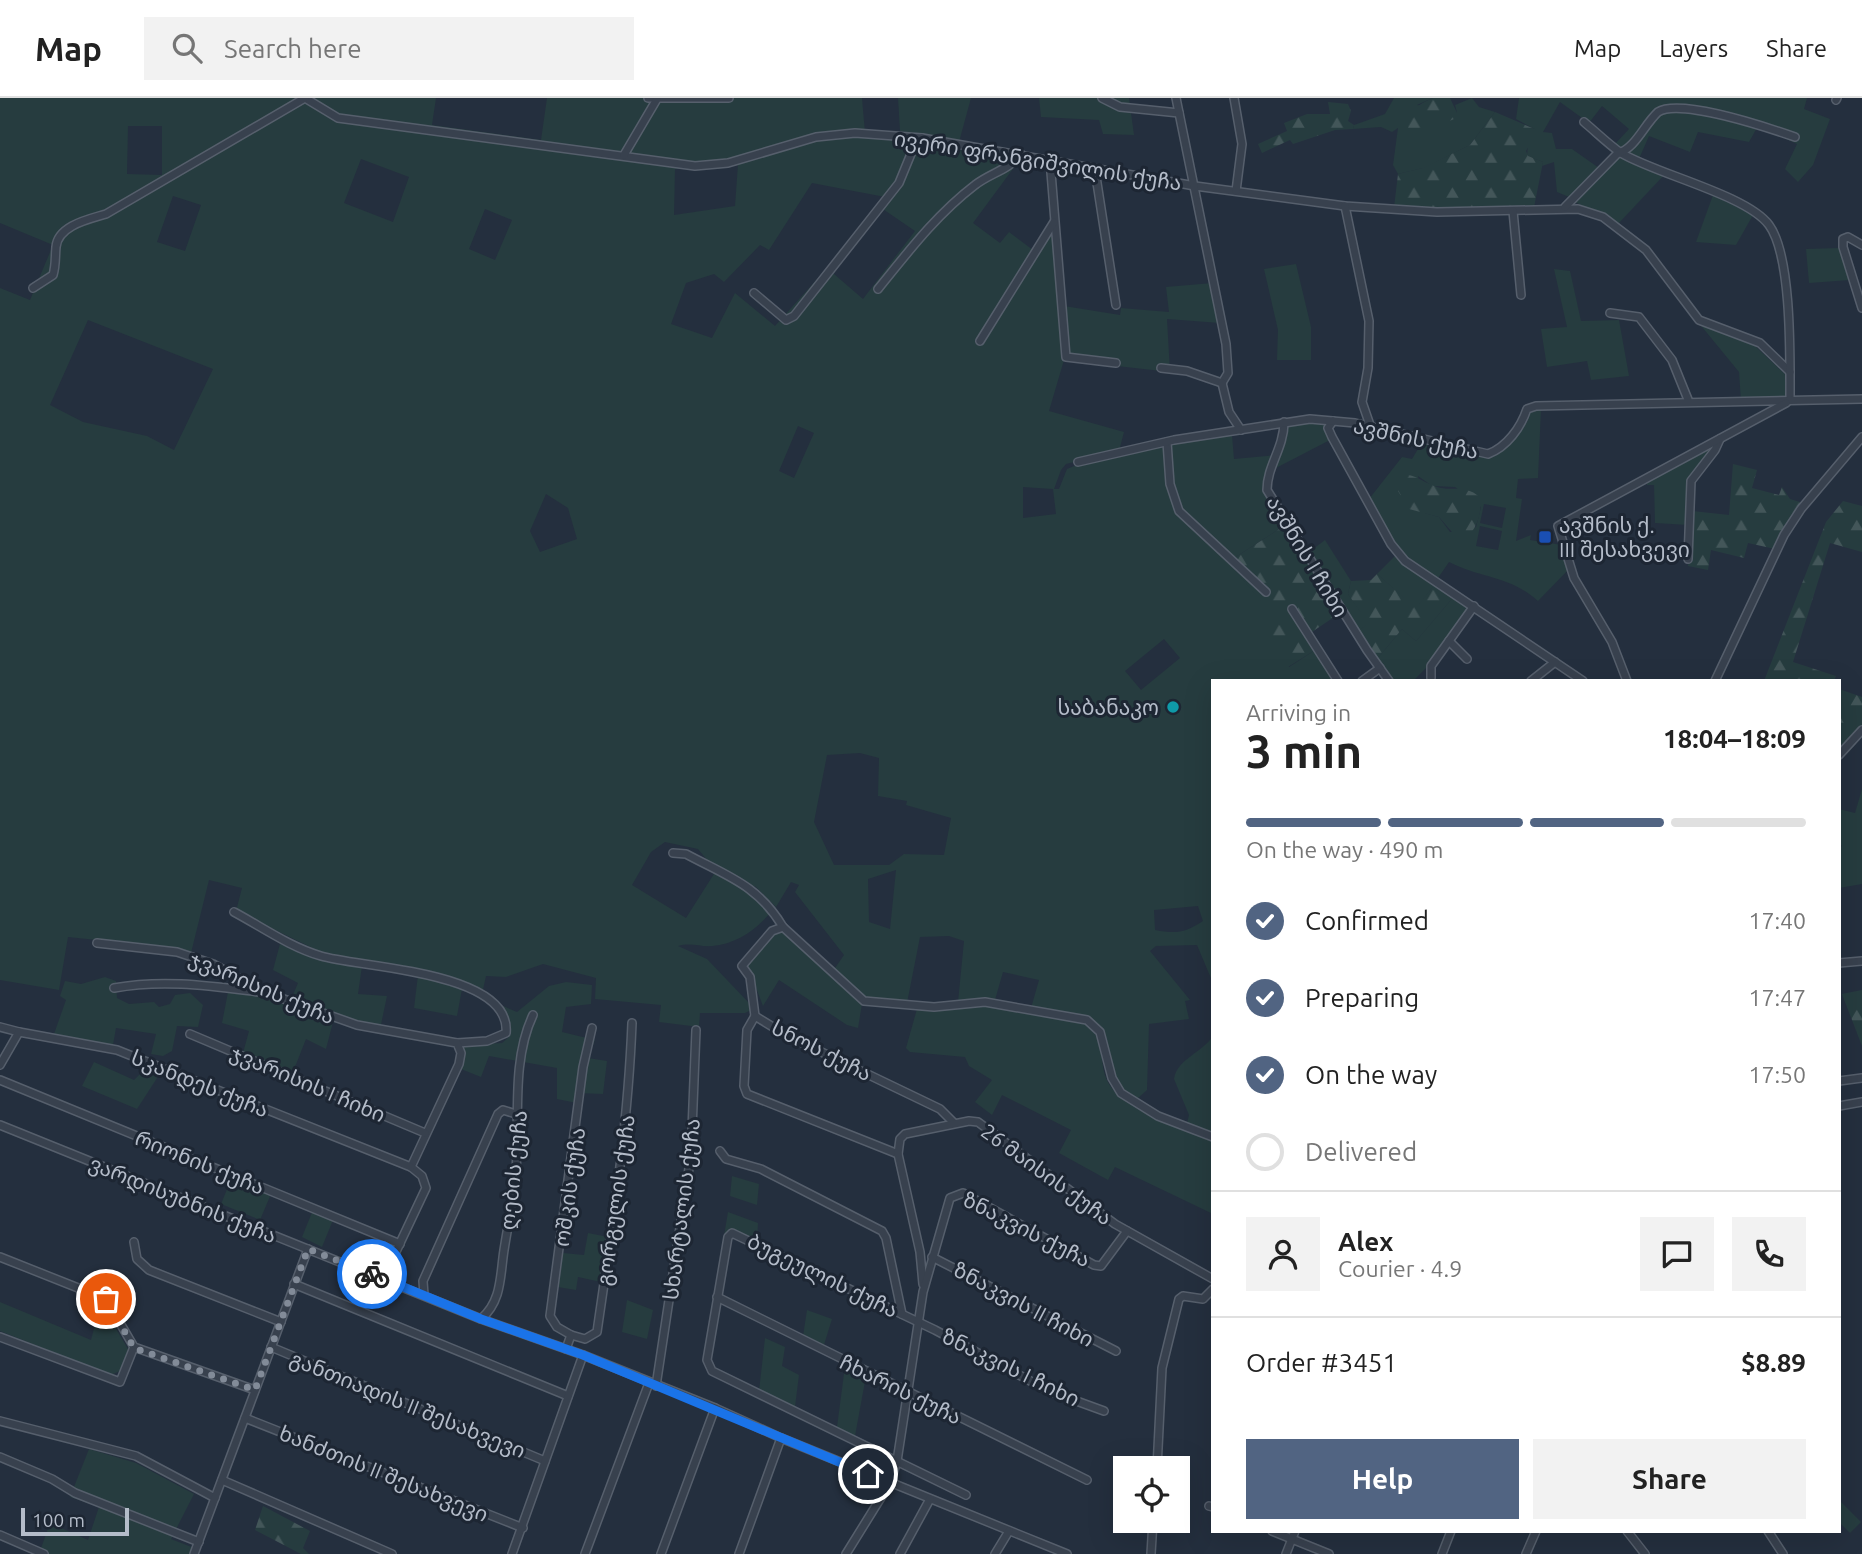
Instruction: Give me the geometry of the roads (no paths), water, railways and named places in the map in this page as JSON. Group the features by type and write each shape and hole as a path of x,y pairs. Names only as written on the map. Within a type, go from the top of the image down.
{"street":[{"name":"ივერი ფრანგიშვილის ქუჩა","path":"305,98 338,118 624,155 673,165 708,166 838,134 922,138 1095,170 1345,206 1437,212 1565,207 1603,216 1622,229 1646,250 1699,320 1760,343 1790,372"},
{"path":"33,288 53,275 57,259 56,246 61,234 82,221 106,214 305,98"},
{"path":"648,98 729,98"},
{"path":"1102,98 1120,107 1180,113"},
{"path":"1176,98 1226,345 1228,373 1222,383 1229,412 1241,430"},
{"path":"1234,98 1242,144 1236,191"},
{"path":"624,155 657,99"},
{"path":"1565,207 1627,151 1660,110 1677,106 1750,121 1795,137"},
{"path":"1584,122 1622,153 1745,207 1768,224 1778,247 1787,298 1790,372 1790,398 1787,402 1558,526 1574,578 1612,642 1626,679"},
{"path":"754,293 786,320 794,316 899,183 913,149 922,138"},
{"path":"878,289 926,230 976,183 1005,169 1021,155"},
{"path":"1050,160 1066,357 1116,363"},
{"path":"1095,170 1116,305"},
{"path":"1345,206 1369,321 1368,368 1362,402 1371,428"},
{"path":"1513,211 1521,295"},
{"path":"980,341 1055,221"},
{"path":"1862,245 1848,237 1843,239 1843,247 1862,307"},
{"path":"1610,313 1639,317 1672,360 1689,402"},
{"path":"1161,368 1187,371 1222,383"},
{"name":"ავშნის ქუჩა","path":"1078,462 1167,442 1284,422 1333,421 1488,454 1506,441 1524,420 1527,409 1536,406 1862,399"},
{"path":"1333,421 1328,428 1332,437 1398,553 1580,679"},
{"name":"ავშნის I ჩიხი","path":"1284,422 1284,442 1267,480 1267,490 1388,679"},
{"path":"1716,679 1784,535 1801,509 1862,437"},
{"path":"1688,559 1691,481 1715,450 1720,439"},
{"path":"1167,442 1170,484 1180,511 1266,592"},
{"path":"1431,678 1431,666 1474,606"},
{"path":"1292,609 1337,679"},
{"path":"1449,640 1467,659"},
{"path":"1534,679 1555,662"},
{"path":"1365,679 1380,667"},
{"path":"1841,753 1862,730"},
{"path":"673,853 686,855 756,892 783,927 864,1001 934,1007 985,1002 1087,1020 1100,1032 1112,1078 1121,1093 1152,1113 1211,1136"},
{"name":"ჯვარისის ქუჩა","path":"97,943 177,952 213,964 264,992 357,1025 457,1043 500,1038 506,1033 507,1022 499,1008 463,985 442,976 321,956 234,912"},
{"path":"755,1016 750,977 742,966 772,930 783,927"},
{"path":"1841,963 1862,961"},
{"path":"114,988 146,982 180,982 264,992"},
{"name":"ღების ქუჩა","path":"481,1319 493,1309 499,1286 516,1172 521,1061 527,1027 533,1015"},
{"name":"სნოს ქუჩა","path":"898,1154 747,1094 744,1086 747,1030 755,1016 786,1034 940,1109 953,1122"},
{"name":"გორგულის ქუჩა","path":"571,1335 585,1339 597,1332 620,1183 630,1088 632,1023"},
{"name":"სკანდეს ქუჩა","path":"0,1027 117,1050 411,1167"},
{"name":"ოშკის ქუჩა","path":"571,1335 557,1327 550,1316 583,1067 592,1028"},
{"name":"სხარტალის ქუჩა","path":"585,1554 652,1385 691,1155 696,1030"},
{"path":"0,1065 19,1032"},
{"name":"ჯვარისის I ჩიხი","path":"190,1034 425,1133"},
{"path":"383,1279 426,1188 422,1177 411,1167 459,1065 461,1053 457,1043"},
{"path":"1841,1081 1862,1078"},
{"name":"რიონის ქუჩა","path":"0,1080 400,1244"},
{"path":"1841,1106 1862,1102"},
{"path":"424,1296 423,1281 498,1114 503,1110 519,1115"},
{"name":"26 მაისის ქუჩა","path":"898,1154 900,1139 905,1134 953,1122 978,1122 1127,1231 1211,1278"},
{"name":"ვარდისუბნის ქუჩა","path":"0,1125 481,1319 583,1355 652,1385 715,1408 781,1438 1067,1554"},
{"path":"720,1151 726,1159 761,1169 882,1231 886,1237 902,1314"},
{"path":"898,1154 920,1252 923,1292"},
{"name":"ზნაკვის ქუჩა","path":"846,1554 890,1483 897,1461 923,1292 950,1198 963,1193 1094,1265 1101,1266 1107,1262 1127,1231"},
{"name":"ბუგეულის ქუჩა","path":"918,1322 737,1233 728,1237 707,1360 712,1371 966,1494"},
{"path":"134,1242 137,1259 149,1270 281,1322"},
{"path":"195,1554 308,1249"},
{"path":"0,1256 106,1299 134,1348 255,1390"},
{"name":"ზნაკვის II ჩიხი","path":"932,1256 1116,1351"},
{"path":"294,1284 568,1396"},
{"path":"1158,1456 1162,1368 1179,1299 1183,1296 1203,1299 1211,1291"},
{"name":"ჩხარის ქუჩა","path":"717,1297 1087,1480"},
{"name":"ზნაკვის I ჩიხი","path":"918,1322 1049,1391 1104,1411"},
{"path":"566,1349 571,1335"},
{"path":"0,1336 120,1382 134,1348"},
{"name":"განთიადის II შესახვევი","path":"271,1348 545,1461"},
{"path":"512,1554 583,1355"},
{"path":"662,1554 715,1408"},
{"name":"ხანძთის II შესახვევი","path":"245,1418 523,1528"},
{"path":"0,1420 136,1456 215,1498"},
{"path":"738,1554 781,1438"},
{"path":"0,1457 52,1479 75,1493 199,1542"},
{"path":"222,1480 392,1554"},
{"path":"900,1554 930,1499"},
{"path":"995,1554 1009,1531"},
{"path":"1151,1554 1152,1533"},
{"path":"1442,1554 1450,1533"},
{"path":"1526,1554 1535,1533"},
{"path":"1629,1533 1645,1554"},
{"path":"1769,1533 1783,1554"},
{"path":"0,1535 44,1554"},
{"path":"1286,1554 1294,1535 1329,1554"}],"place":[{"name":"ავშნის ქ. III შესახვევი","path":"1545,537"},
{"name":"საბანაკო","path":"1173,707"}]}
